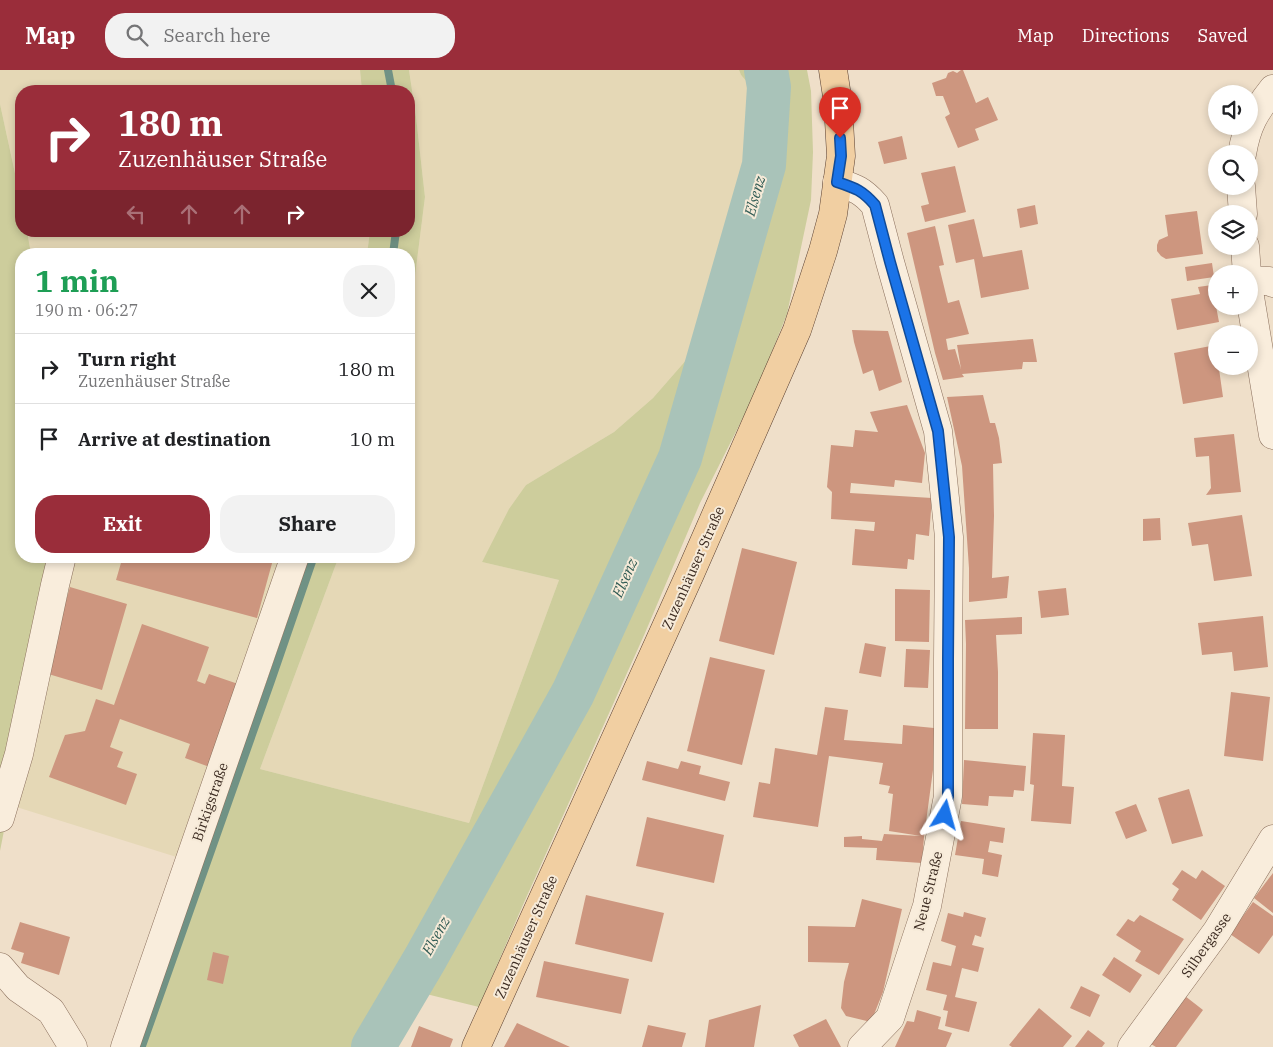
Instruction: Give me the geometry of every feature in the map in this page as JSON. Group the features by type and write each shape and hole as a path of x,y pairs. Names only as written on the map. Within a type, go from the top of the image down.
{"main road":[{"name":"Zuzenhäuser Straße","path":"476,1047 798,330 833,214 841,156 838,103 833,70"}],"street":[{"path":"1244,145 1245,136 1255,113 1273,89"},
{"name":"Neue Straße","path":"837,182 859,190 875,205 938,431 949,537 948,796 927,906 890,1018 862,1047"},
{"path":"1258,280 1269,280 1273,283"},
{"path":"1253,315 1273,435"},
{"path":"0,818 20,754 60,563"},
{"name":"Birkigstraße","path":"125,1047 293,563"},
{"name":"Silbergasse","path":"1132,1047 1217,931 1273,839"},
{"path":"0,967 18,988 51,1011 73,1047"}],"shaded area":[{"path":"0,70 360,70 361,85 15,85 15,173 0,104"},
{"path":"409,70 739,70 741,75 761,98 756,159 708,335 653,398 614,432 526,485 482,562 559,580 469,823 260,769 336,563 415,563 415,276 425,197 415,110 415,85 411,85"},
{"path":"28,237 369,237 368,248 30,248"},
{"path":"57,563 285,563 183,859 10,805"}],"green space":[{"path":"360,70 409,70 411,85 361,85"},
{"path":"739,70 807,70 811,91 813,152 811,200 787,314 755,394 700,503 645,633 479,1007 414,991 378,1047 115,1047 285,563 336,563 260,769 469,823 559,580 482,562 509,509 526,485 614,432 653,398 708,335 756,159 761,98 741,75"},
{"path":"0,104 15,173 15,237 28,237 30,248 15,248 15,563 57,563 0,851"},
{"path":"415,110 425,197 415,276 415,248 368,248 369,237 415,237"}],"building":[{"path":"963,70 976,103 988,97 998,120 975,129 979,140 958,148 945,117 950,114 943,96 936,96 932,83 946,78 948,73 953,71 957,73"},
{"path":"902,136 907,159 884,164 878,142"},
{"path":"955,166 966,212 925,222 921,206 929,204 921,173"},
{"path":"1035,205 1038,224 1020,228 1017,209"},
{"path":"1197,211 1203,254 1166,259 1161,256 1157,251 1157,245 1159,240 1168,236 1165,215"},
{"path":"974,219 983,257 1022,250 1029,289 981,298 974,259 956,263 948,225"},
{"path":"935,226 944,265 939,266 948,303 959,300 969,334 946,339 948,350 955,349 961,369 957,345 1033,339 1037,362 1023,362 1022,369 962,374 964,377 943,380 907,233"},
{"path":"1212,263 1212,265 1208,265 1208,278 1187,281 1185,267"},
{"path":"1208,286 1208,315 1218,315 1219,322 1177,330 1171,299 1200,294 1198,287"},
{"path":"852,330 888,331 902,382 879,391 873,370 863,374"},
{"path":"1208,347 1208,375 1220,375 1223,397 1183,404 1174,353"},
{"path":"983,395 990,423 995,423 1002,463 993,464 992,578 1009,576 1007,598 969,602 969,568 962,466 947,397"},
{"path":"907,405 925,453 922,483 895,480 894,487 851,483 850,493 932,498 929,536 916,534 914,560 908,559 907,569 852,565 855,529 874,531 875,522 831,519 832,492 827,487 831,445 853,447 855,430 878,432 870,412"},
{"path":"1234,434 1241,492 1206,495 1211,488 1209,456 1196,457 1194,438"},
{"path":"1242,515 1252,576 1214,581 1208,544 1192,546 1188,523"},
{"path":"1160,518 1161,540 1143,541 1143,519"},
{"path":"742,548 797,562 774,655 719,641"},
{"path":"121,563 272,563 257,618 116,580"},
{"path":"70,587 127,604 102,690 45,673"},
{"path":"1066,588 1069,615 1041,618 1038,591"},
{"path":"895,589 930,590 929,642 895,641"},
{"path":"1263,616 1268,667 1234,671 1232,652 1202,655 1198,623"},
{"path":"1022,617 1022,634 996,635 998,729 965,729 965,620"},
{"path":"142,624 209,647 197,681 205,684 209,674 244,686 215,769 185,758 190,744 120,719 110,747 123,752 117,767 137,774 126,805 49,777 65,735 85,731 96,699 114,705"},
{"path":"865,643 886,647 881,677 859,673"},
{"path":"906,649 930,650 928,688 904,687"},
{"path":"710,657 765,670 742,765 687,751"},
{"path":"1231,692 1270,697 1263,761 1224,756"},
{"path":"825,707 848,710 844,740 902,744 903,725 934,728 933,770 922,863 876,860 877,848 844,847 844,837 862,836 862,839 882,841 884,834 921,836 889,831 893,794 888,793 890,786 879,784 883,763 829,756 818,827 753,817 759,782 770,784 775,748 817,755"},
{"path":"1033,733 1065,735 1062,786 1074,787 1071,824 1031,821 1034,785 1030,784"},
{"path":"964,760 1026,766 1024,791 1014,790 1013,797 989,796 988,806 962,804"},
{"path":"647,761 678,769 681,761 701,766 699,774 730,782 725,801 642,780"},
{"path":"1189,789 1203,836 1172,844 1158,798"},
{"path":"1136,804 1147,831 1126,839 1115,812"},
{"path":"647,817 724,835 714,883 636,866"},
{"path":"961,821 1005,828 1003,843 990,841 988,852 1002,855 998,877 982,874 984,859 955,855"},
{"path":"1182,870 1196,879 1202,870 1225,886 1201,920 1172,900 1179,889 1172,884"},
{"path":"1273,873 1273,913 1254,898"},
{"path":"586,895 664,913 652,962 575,944"},
{"path":"862,899 902,909 883,992 871,1022 846,1016 841,1008 844,982 849,963 808,962 808,926 855,927"},
{"path":"1253,902 1273,916 1273,935 1259,954 1230,934"},
{"path":"964,912 986,918 981,937 975,935 972,945 984,948 978,972 962,968 955,997 977,1002 969,1032 945,1026 948,1011 943,1010 947,995 926,990 933,962 951,966 956,946 941,941 948,913 963,917"},
{"path":"1140,915 1184,939 1159,975 1135,961 1141,951 1116,935 1128,919 1134,922"},
{"path":"20,922 70,937 59,975 21,963 24,953 11,949"},
{"path":"213,952 229,956 223,984 207,980"},
{"path":"1114,957 1142,975 1130,993 1102,975"},
{"path":"544,961 629,979 621,1014 536,997"},
{"path":"1081,986 1100,995 1090,1017 1070,1008"},
{"path":"1185,996 1203,1010 1176,1047 1156,1047 1151,1044"},
{"path":"761,1005 754,1047 705,1047 709,1020"},
{"path":"1039,1008 1072,1036 1063,1047 1012,1047 1009,1045"},
{"path":"917,1010 941,1017 938,1029 952,1033 946,1047 895,1047 907,1021 914,1022"},
{"path":"826,1019 841,1047 799,1047 793,1035"},
{"path":"517,1023 570,1047 504,1047"},
{"path":"648,1025 686,1033 682,1047 642,1047"},
{"path":"419,1026 453,1039 450,1047 411,1047"},
{"path":"1088,1030 1105,1043 1102,1047 1075,1047"}],"waterway":[{"path":"388,70 391,85"},
{"name":"Elsenz","path":"373,1047 425,959 573,693 680,458 764,165 769,87 766,70"},
{"path":"394,248 395,237"},
{"path":"142,1046 312,563"}],"route":[{"path":"840,138 841,156 837,182 859,190 875,205 938,431 949,537 948,796 945,815"}]}
